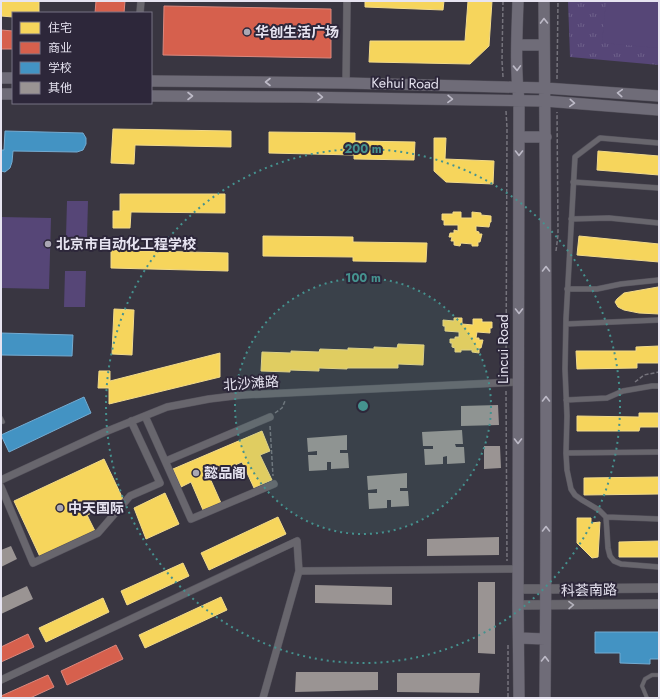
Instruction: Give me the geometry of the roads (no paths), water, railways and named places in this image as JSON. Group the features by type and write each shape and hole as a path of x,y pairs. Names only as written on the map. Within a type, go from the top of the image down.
{"main road":[{"name":"Lincui Road","path":"518,1 516,45 517,87 519,100 518,382 513,569 519,589 520,698"},
{"path":"544,1 546,137 545,698"},
{"path":"516,45 544,45"},
{"path":"1,78 12,78"},
{"name":"Kehui Road","path":"152,82 346,83 517,87 659,96"},
{"path":"1,94 12,94"},
{"name":"Kehui Road","path":"152,96 519,100 659,110"},
{"path":"519,137 546,137"},
{"path":"519,638 545,638"}],"street":[{"path":"140,12 141,1"},
{"path":"346,83 347,1"},
{"path":"659,143 600,138 575,157 564,369 567,416 566,453 567,470 571,489 575,495 599,510 606,517 608,548 610,556 614,561 621,564 659,567"},
{"path":"573,182 659,188"},
{"path":"571,219 609,218 659,223"},
{"path":"567,290 597,289 621,284 659,280"},
{"path":"566,324 659,320"},
{"name":"北沙滩路","path":"1,480 131,421 167,407 209,399 242,395 518,382"},
{"path":"566,400 607,398 623,391 659,386"},
{"path":"145,416 191,520 274,484"},
{"path":"166,461 270,417"},
{"path":"1,487 33,563 98,533 130,496 160,483 131,421"},
{"path":"566,453 659,452"},
{"path":"606,517 659,519"},
{"path":"1,680 297,541 299,571 263,698"},
{"path":"299,571 513,569"},
{"name":"科荟南路","path":"519,589 659,588"},
{"name":"科荟南路","path":"518,605 659,604"}],"lane":[{"path":"648,698 642,686 644,679 652,675 659,675"}],"place":[{"name":"华创生活广场","path":"247,32"},
{"name":"北京市自动化工程学校","path":"48,244"},
{"name":"懿品阁","path":"196,473"},
{"name":"中天国际","path":"60,508"}]}
